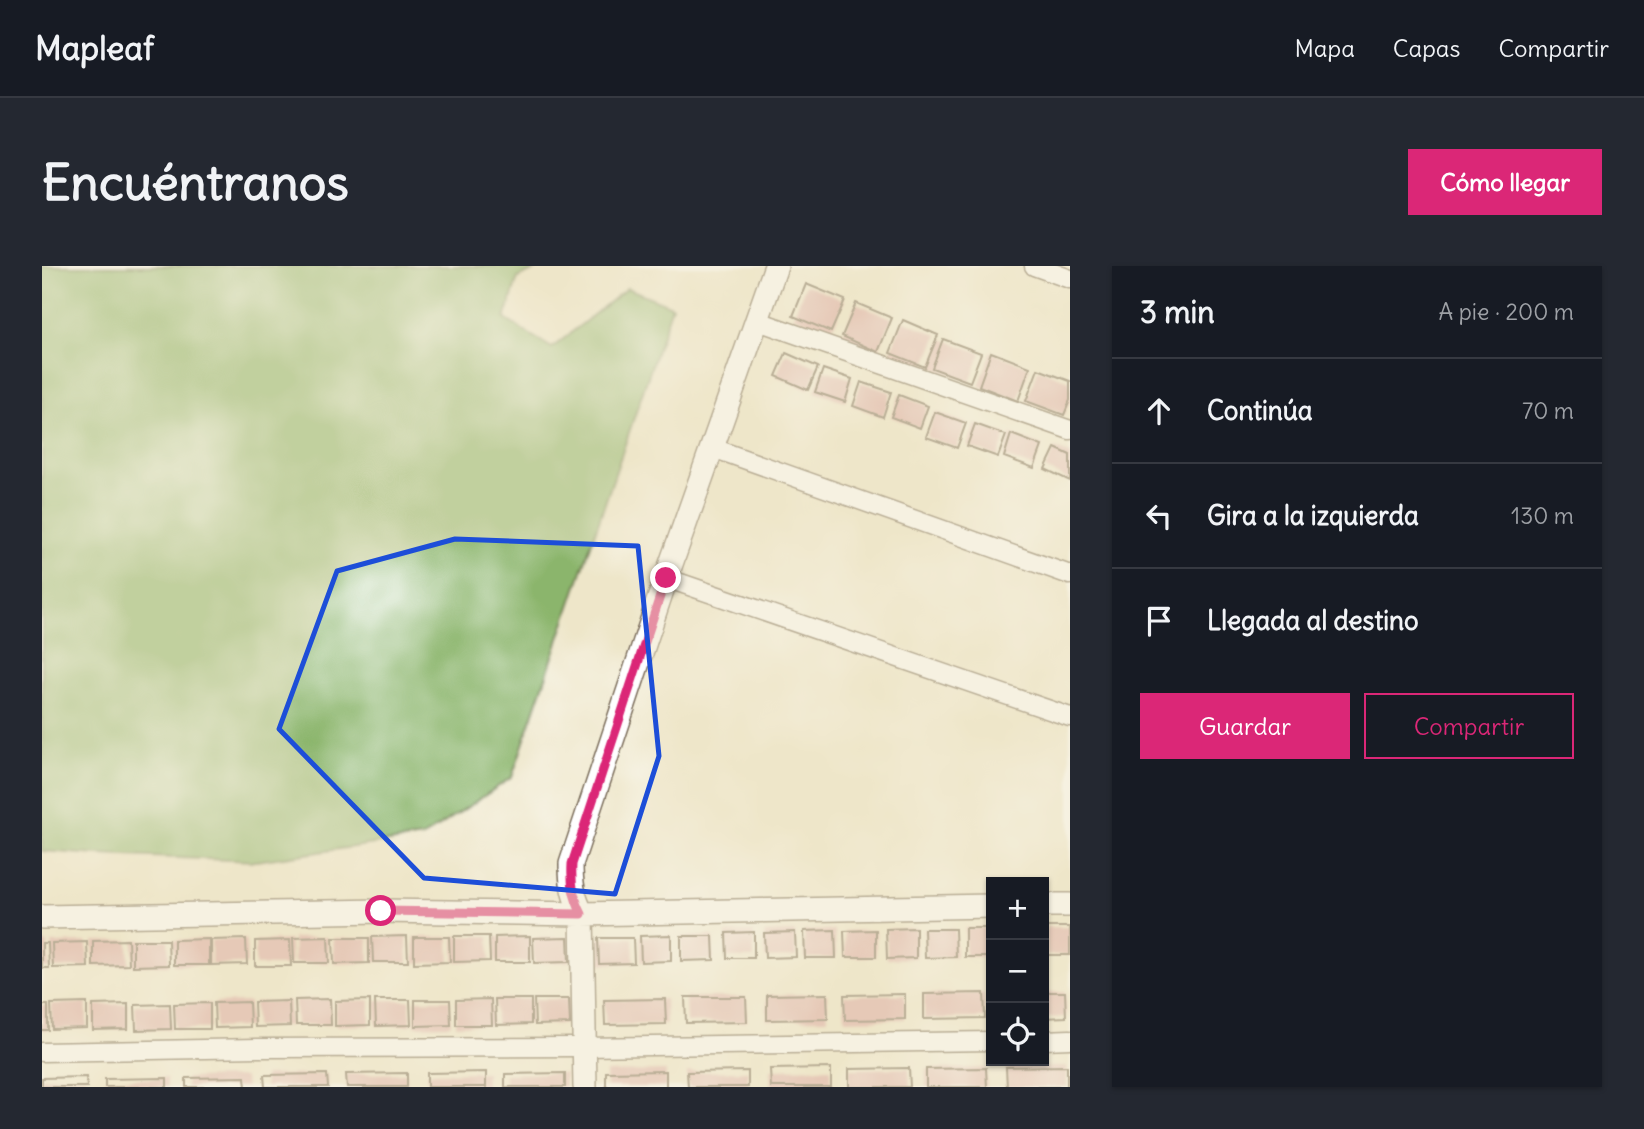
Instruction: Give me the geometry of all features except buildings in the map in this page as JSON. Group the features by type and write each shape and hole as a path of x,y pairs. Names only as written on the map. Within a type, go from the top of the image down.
{"street":[{"path":"584,1087 582,914 573,897 572,864 666,578 776,266"},
{"path":"1034,266 1070,279"},
{"path":"758,321 1070,430"},
{"path":"713,447 1070,575"},
{"path":"666,578 1070,717"},
{"path":"1049,905 1070,905"},
{"path":"42,916 381,911 582,914 986,906"},
{"path":"1049,1040 1070,1039"},
{"path":"42,1052 986,1041"}],"highlighted area":[{"path":"455,539 638,546 659,756 615,894 424,878 279,729 337,571"}],"green space":[{"path":"42,266 543,266 518,278 505,319 552,348 627,288 672,306 512,777 423,837 256,861 42,851"}],"route":[{"path":"381,911 582,914 573,897 572,864 666,578"}]}
